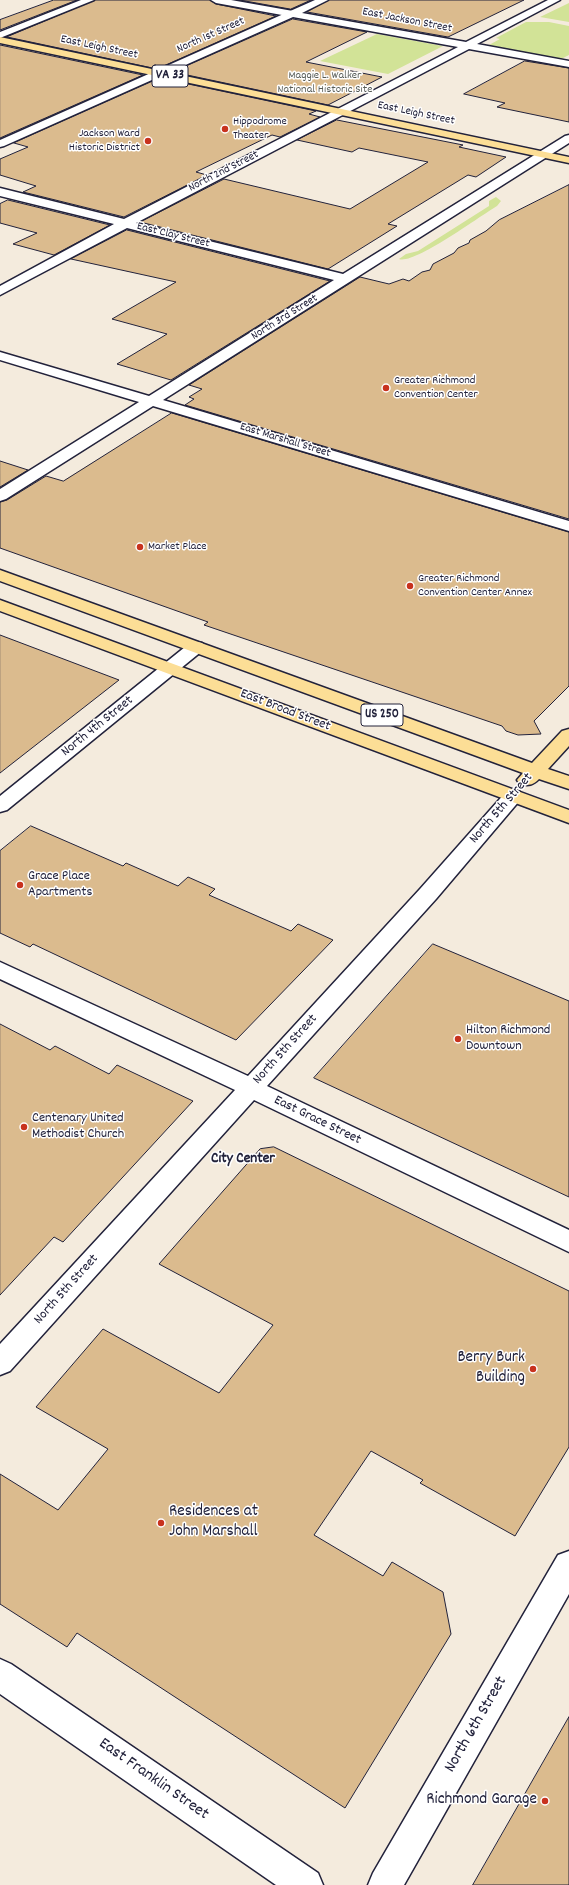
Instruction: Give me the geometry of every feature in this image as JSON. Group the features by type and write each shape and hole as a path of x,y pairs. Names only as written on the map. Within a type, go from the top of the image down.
{"main road":[{"name":"East Leigh Street","path":"0,40 569,160"},
{"name":"East Broad Street","path":"0,575 569,783"},
{"name":"East Broad Street","path":"0,605 569,818"},
{"name":"North 5th Street","path":"513,796 569,735"}],"street":[{"path":"0,35 89,0"},
{"name":"East Jackson Street","path":"216,0 569,64"},
{"name":"North 1st Street","path":"0,144 323,0"},
{"name":"North 2nd Street","path":"0,290 555,0"},
{"name":"North 3rd Street","path":"0,496 569,138"},
{"name":"East Clay Street","path":"0,192 346,279"},
{"name":"East Marshall Street","path":"0,356 569,526"},
{"name":"North 4th Street","path":"0,806 196,647"},
{"name":"North 5th Street","path":"0,1363 432,889 513,796"},
{"name":"East Grace Street","path":"0,970 251,1088 303,1115 569,1242"},
{"name":"North 6th Street","path":"385,1885 569,1565"},
{"name":"East Franklin Street","path":"0,1675 306,1885"}],"green space":[{"path":"569,3 569,22 540,17"},
{"path":"526,22 549,22 569,26 569,55 561,59 489,45 500,39 496,38"},
{"path":"377,34 443,46 388,74 320,61"},
{"path":"496,197 501,201 497,206 432,248 407,259 399,259 406,254 418,251 489,206 489,201"}],"building":[{"path":"54,0 77,0 0,30 0,20"},
{"path":"95,0 210,0 216,4 276,16 157,69 7,37"},
{"path":"240,0 311,0 291,9"},
{"path":"329,0 524,0 448,37 307,12"},
{"path":"293,19 367,32 306,62 382,77 328,105 173,72"},
{"path":"0,45 143,75 0,138"},
{"path":"525,61 569,68 569,122 497,107 505,103 464,94"},
{"path":"160,78 316,111 309,114 320,117 280,137 272,135 196,172 207,175 124,217 23,192 36,186 0,175 0,159 28,147 14,143"},
{"path":"337,120 463,145 459,147 506,157 476,177 468,175 388,224 397,226 328,269 140,222 224,179 350,209 428,162 359,148 352,152 297,140"},
{"name":"Greater Richmond Convention Center","path":"569,185 569,519 185,405 194,399 189,397 202,389 189,385 360,277 389,284 403,279 409,281 422,272 430,270 433,264 454,253 458,248 469,243 470,240 486,231 499,220"},
{"path":"8,200 110,225 54,255 13,244 37,233 0,223 0,204"},
{"path":"127,230 330,281 171,380 117,364 167,334 112,319 176,282 71,259"},
{"path":"172,413 569,532 569,686 534,721 541,734 518,735 506,731 502,726 204,625 208,622 0,548 0,502 7,500 46,476 63,481"},
{"path":"0,461 28,470 0,487"},
{"path":"0,635 119,680 0,773"},
{"path":"31,826 123,866 126,863 178,886 188,877 215,889 209,895 291,931 298,924 333,940 236,1040 33,944 30,947 0,933 0,851"},
{"name":"Hilton Richmond Downtown","path":"433,944 569,1001 569,1197 314,1078"},
{"path":"0,1024 50,1050 55,1046 109,1074 117,1065 193,1101 63,1242 54,1237 0,1295"},
{"path":"274,1147 569,1291 569,1447 515,1536 420,1483 423,1480 371,1451 314,1535 383,1576 392,1562 443,1592 451,1634 345,1808 77,1633 67,1647 0,1604 0,1474 58,1510 108,1449 36,1407 103,1329 219,1393 273,1325 159,1264 260,1149"},
{"name":"Richmond Garage","path":"569,1717 569,1885 473,1885"}],"place":[{"name":"Hippodrome Theater","path":"225,129"},
{"name":"Jackson Ward Historic District","path":"148,141"},
{"name":"Greater Richmond Convention Center","path":"386,388"},
{"name":"Market Place","path":"140,547"},
{"name":"Greater Richmond Convention Center Annex","path":"410,586"},
{"name":"Grace Place Apartments","path":"20,885"},
{"name":"Hilton Richmond Downtown","path":"458,1039"},
{"name":"Centenary United Methodist Church","path":"24,1127"},
{"name":"Berry Burk Building","path":"533,1369"},
{"name":"Residences at John Marshall","path":"161,1523"},
{"name":"Richmond Garage","path":"545,1801"}],"district":[{"name":"City Center","path":"243,1160"}],"park label":[{"name":"Maggie L. Walker National Historic Site","path":"325,83"}]}
